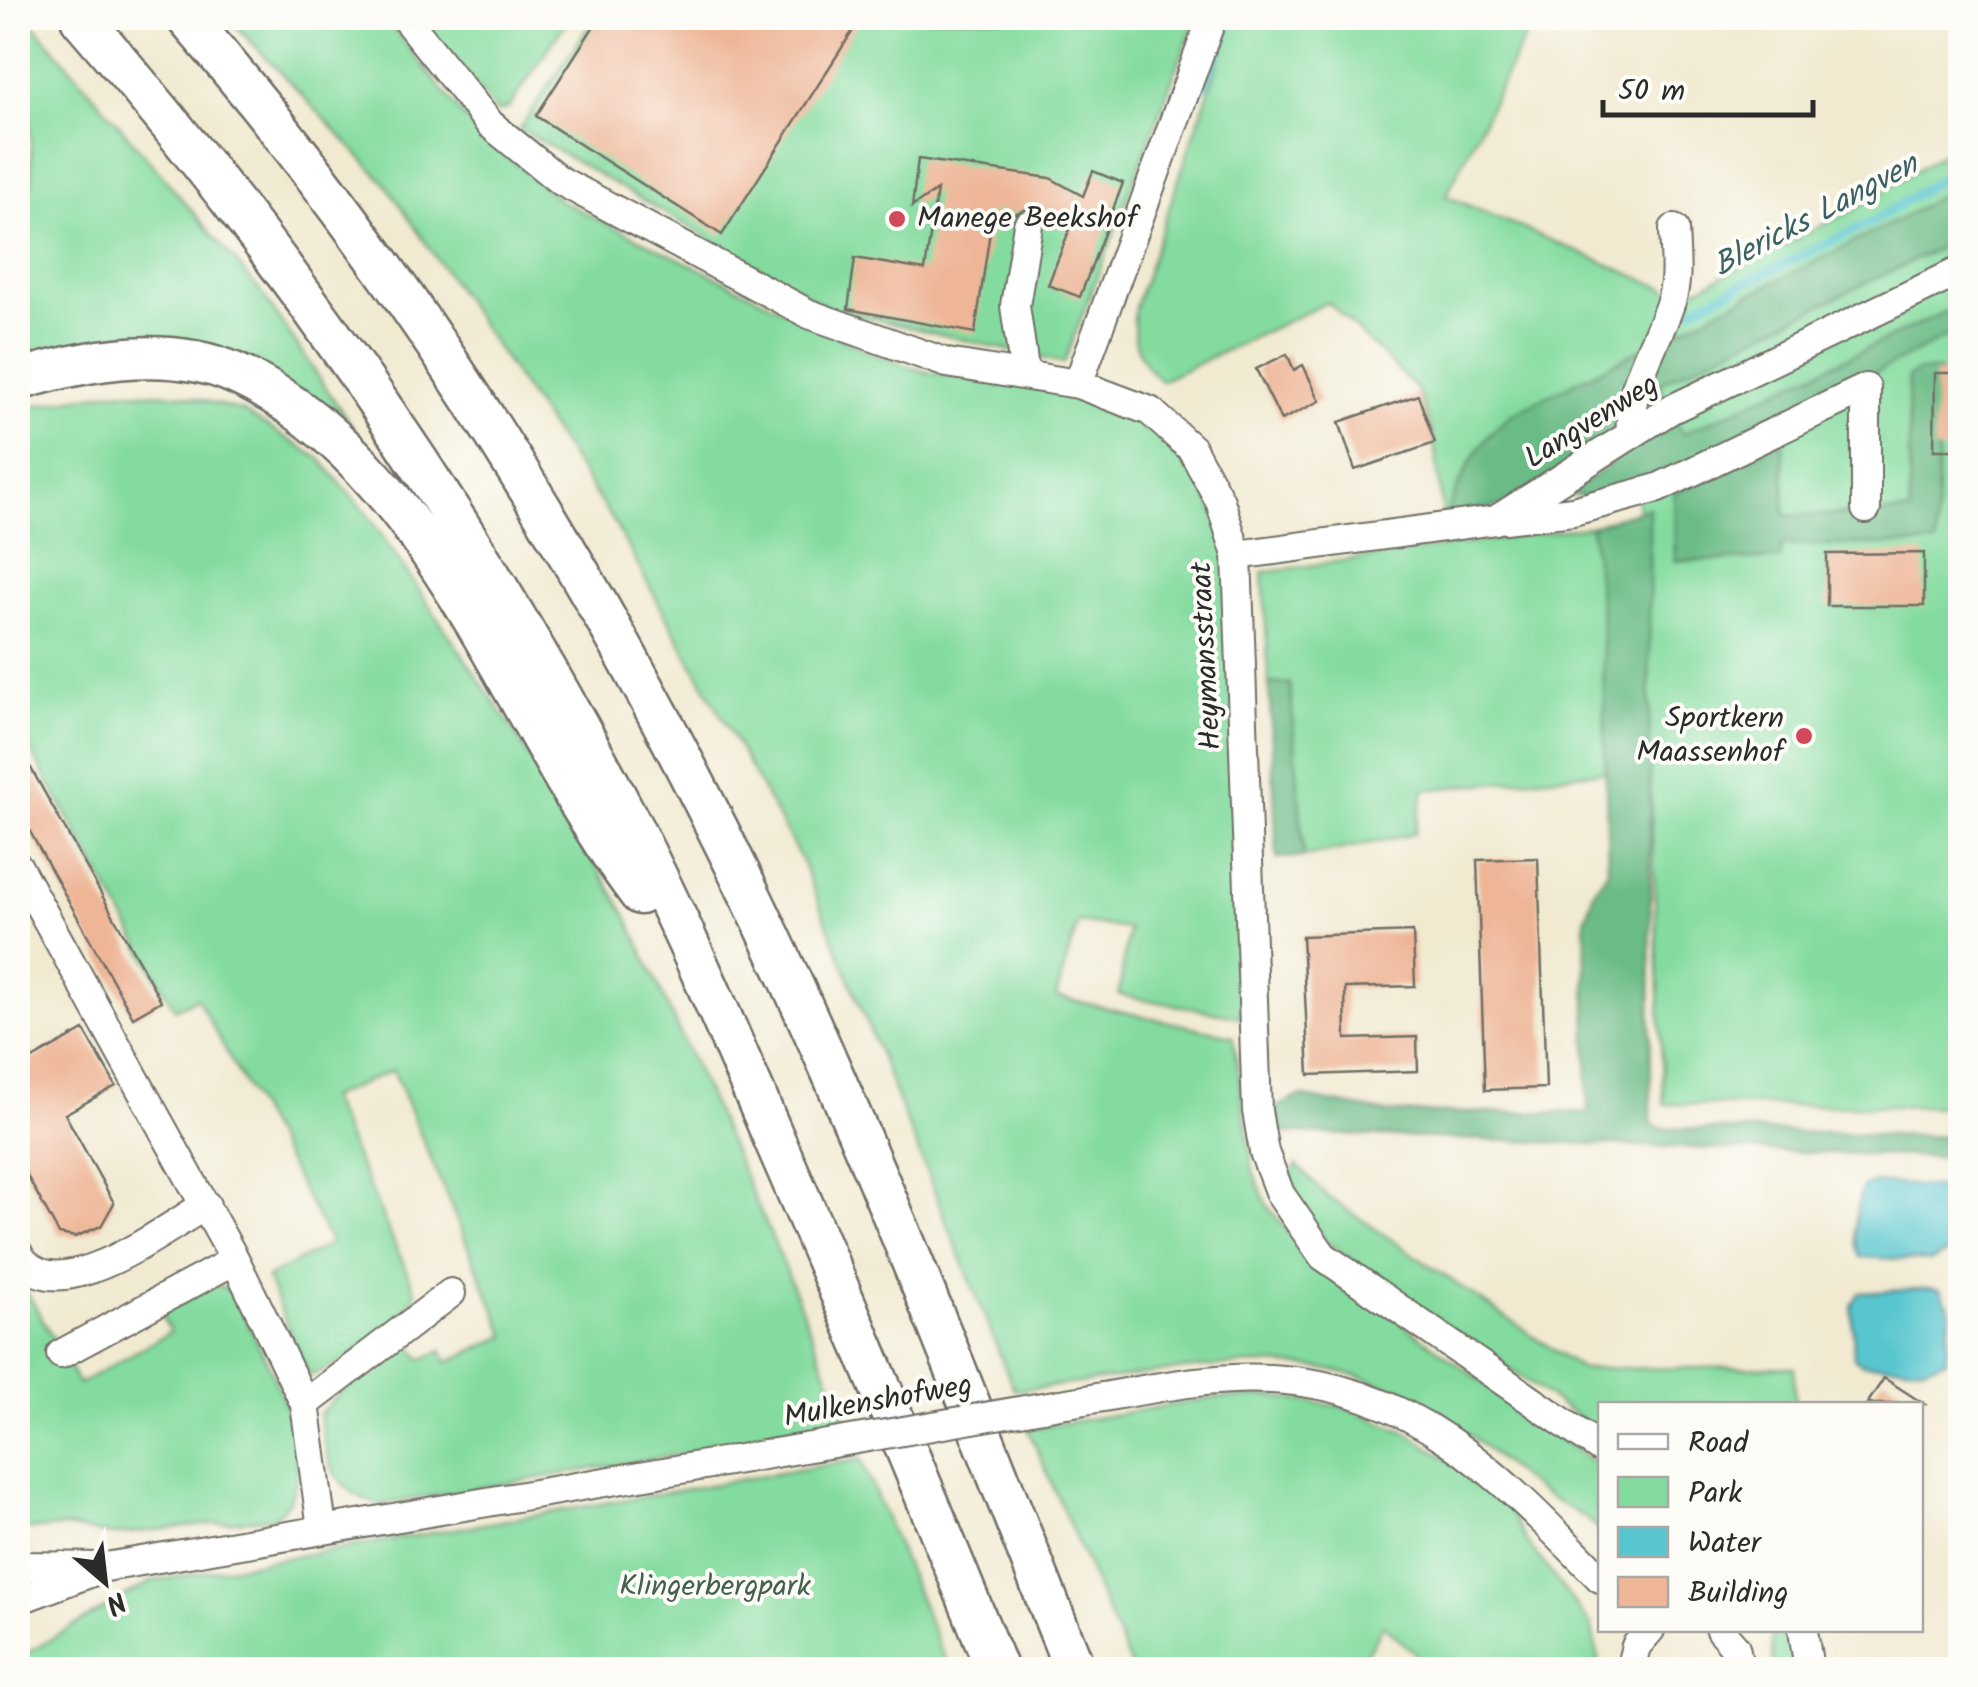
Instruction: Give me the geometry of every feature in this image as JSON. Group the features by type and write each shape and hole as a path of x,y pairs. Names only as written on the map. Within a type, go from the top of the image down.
{"highway":[{"path":"81,18 200,158 397,430 490,574 559,695 633,830 702,974 869,1357 998,1670"},
{"path":"187,18 271,114 369,246 553,525 631,665 804,1010 889,1207 1076,1670"},
{"path":"18,380 107,358 173,361 231,372 320,426 362,463 398,509 631,882 702,974"}],"street":[{"name":"Heymansstraat","path":"405,18 490,124 559,180 809,314 946,363 1078,384 1150,411 1192,449 1220,502 1237,554 1257,1112 1264,1152 1280,1194 1323,1256 1598,1447"},
{"path":"1078,384 1212,18"},
{"path":"1026,376 1016,306 1028,225"},
{"path":"1631,434 1629,408 1670,305 1676,275 1674,230"},
{"name":"Langvenweg","path":"1237,554 1496,520 1670,410 1960,271"},
{"path":"1496,520 1573,511 1658,488 1866,388 1866,509"},
{"path":"18,866 236,1260 305,1404 322,1528"},
{"path":"18,1253 22,1262 48,1278 84,1274 206,1206"},
{"path":"61,1354 236,1260"},
{"path":"305,1404 452,1292"},
{"name":"Mulkenshofweg","path":"18,1566 106,1567 1060,1404 1227,1380 1272,1379 1348,1392 1417,1418 1476,1458 1598,1576"},
{"name":"Mulkenshofweg","path":"18,1600 50,1592 106,1567"},
{"path":"1630,1670 1636,1646 1646,1632"},
{"path":"1725,1632 1740,1670"},
{"path":"1803,1632 1809,1670"}],"green space":[{"path":"18,18 28,18 261,292 376,462 258,363 197,346 18,366 18,240 32,180 29,95 18,65"},
{"path":"229,18 385,18 464,117 559,200 876,355 927,372 1085,397 1143,420 1179,450 1205,493 1230,553 1241,1017 1119,995 1128,929 1078,922 1056,997 1233,1036 1253,1171 1266,1204 1313,1259 1598,1466 1598,1528 1536,1489 1427,1405 1378,1382 1327,1369 1276,1364 1224,1366 1014,1390 802,861 612,519 386,184"},
{"path":"419,18 569,18 509,108 497,112"},
{"name":"Manege Beekshof","path":"594,18 1196,18 1064,363 831,309 520,129"},
{"path":"1234,18 1534,18 1446,196 1673,292 1699,288 1855,209 1960,142 1960,183 1904,217 1512,414 1479,449 1444,521 1433,434 1417,389 1328,302 1161,381 1146,365 1138,348 1135,307"},
{"path":"1960,183 1960,238 1659,383 1666,400 1510,503 1444,521 1479,449 1512,414 1904,217"},
{"name":"Sportkern Maassenhof","path":"1960,217 1960,1107 1664,1104 1632,373"},
{"path":"1960,305 1960,330 1682,469 1603,498 1568,495 1673,417 1683,434"},
{"path":"1919,371 1939,371 1936,544 1782,545 1780,559 1675,561 1674,494 1783,439 1785,516 1910,512 1908,377"},
{"path":"114,391 184,395 242,411 320,459 370,518 510,725 626,914 779,1253 846,1420 729,1446 379,1505 340,1481 329,1460 319,1415 337,1395 410,1342 421,1360 442,1351 447,1362 506,1336 393,1070 329,1098 416,1292 398,1318 370,1343 309,1376 267,1278 331,1243 197,998 175,1009 18,727 18,409"},
{"path":"1649,507 1651,1123 1660,1128 1960,1137 1960,1158 1274,1132 1277,1107 1300,1096 1388,1113 1588,1112 1585,920 1594,891 1608,870 1602,622 1591,526"},
{"path":"1591,526 1602,622 1607,771 1424,790 1414,834 1304,857 1290,684 1269,683 1263,572"},
{"path":"1269,683 1290,684 1304,857 1277,858"},
{"path":"1297,1165 1327,1196 1582,1369 1794,1367 1795,1402 1598,1402 1598,1431 1325,1241 1288,1180"},
{"path":"18,1276 79,1384 170,1332 161,1313 213,1285 229,1288 285,1405 295,1439 297,1470 291,1497 273,1517 114,1535 64,1527 18,1530"},
{"path":"1272,1396 1344,1407 1408,1433 1465,1471 1510,1511 1526,1541 1591,1625 1601,1669 1443,1669 1425,1662 1383,1625 1358,1669 1132,1669 1028,1429 1213,1398"},
{"name":"Klingerbergpark","path":"861,1459 949,1669 18,1669 18,1658 152,1581"},
{"path":"1771,1632 1793,1632 1800,1669 1773,1669"}],"water":[{"path":"1875,1182 1946,1188 1953,1197 1951,1252 1931,1261 1861,1257 1856,1241 1856,1212 1864,1186"},
{"path":"1940,1290 1951,1310 1946,1360 1926,1367 1862,1364 1854,1358 1852,1305 1859,1293"}],"building":[{"path":"599,18 861,18 722,235 536,116"},
{"path":"918,159 1050,178 1083,196 1093,171 1123,183 1080,297 1048,285 1072,223 1044,219 1030,208 1014,214 993,211 975,333 848,309 855,258 925,270 937,190 912,207"},
{"path":"1287,354 1294,370 1303,365 1320,401 1281,420 1256,369"},
{"path":"1935,373 1960,373 1960,450 1934,450"},
{"path":"1418,395 1435,443 1355,470 1339,422"},
{"path":"1924,553 1924,606 1827,606 1827,554"},
{"path":"18,745 161,1001 133,1017 18,810"},
{"path":"1538,858 1546,1088 1485,1090 1477,860"},
{"path":"1413,932 1415,986 1345,988 1346,1039 1417,1037 1418,1071 1309,1075 1302,936"},
{"path":"84,1030 116,1086 65,1114 114,1203 101,1226 75,1237 59,1234 18,1159 18,1067"},
{"path":"1884,1378 1921,1402 1868,1402"}],"waterway":[{"path":"1204,86 1232,18"},
{"name":"Blericks Langven","path":"1693,308 1874,221 1960,166"}],"place":[{"name":"Manege Beekshof","path":"897,219"},
{"name":"Sportkern Maassenhof","path":"1804,736"}]}
